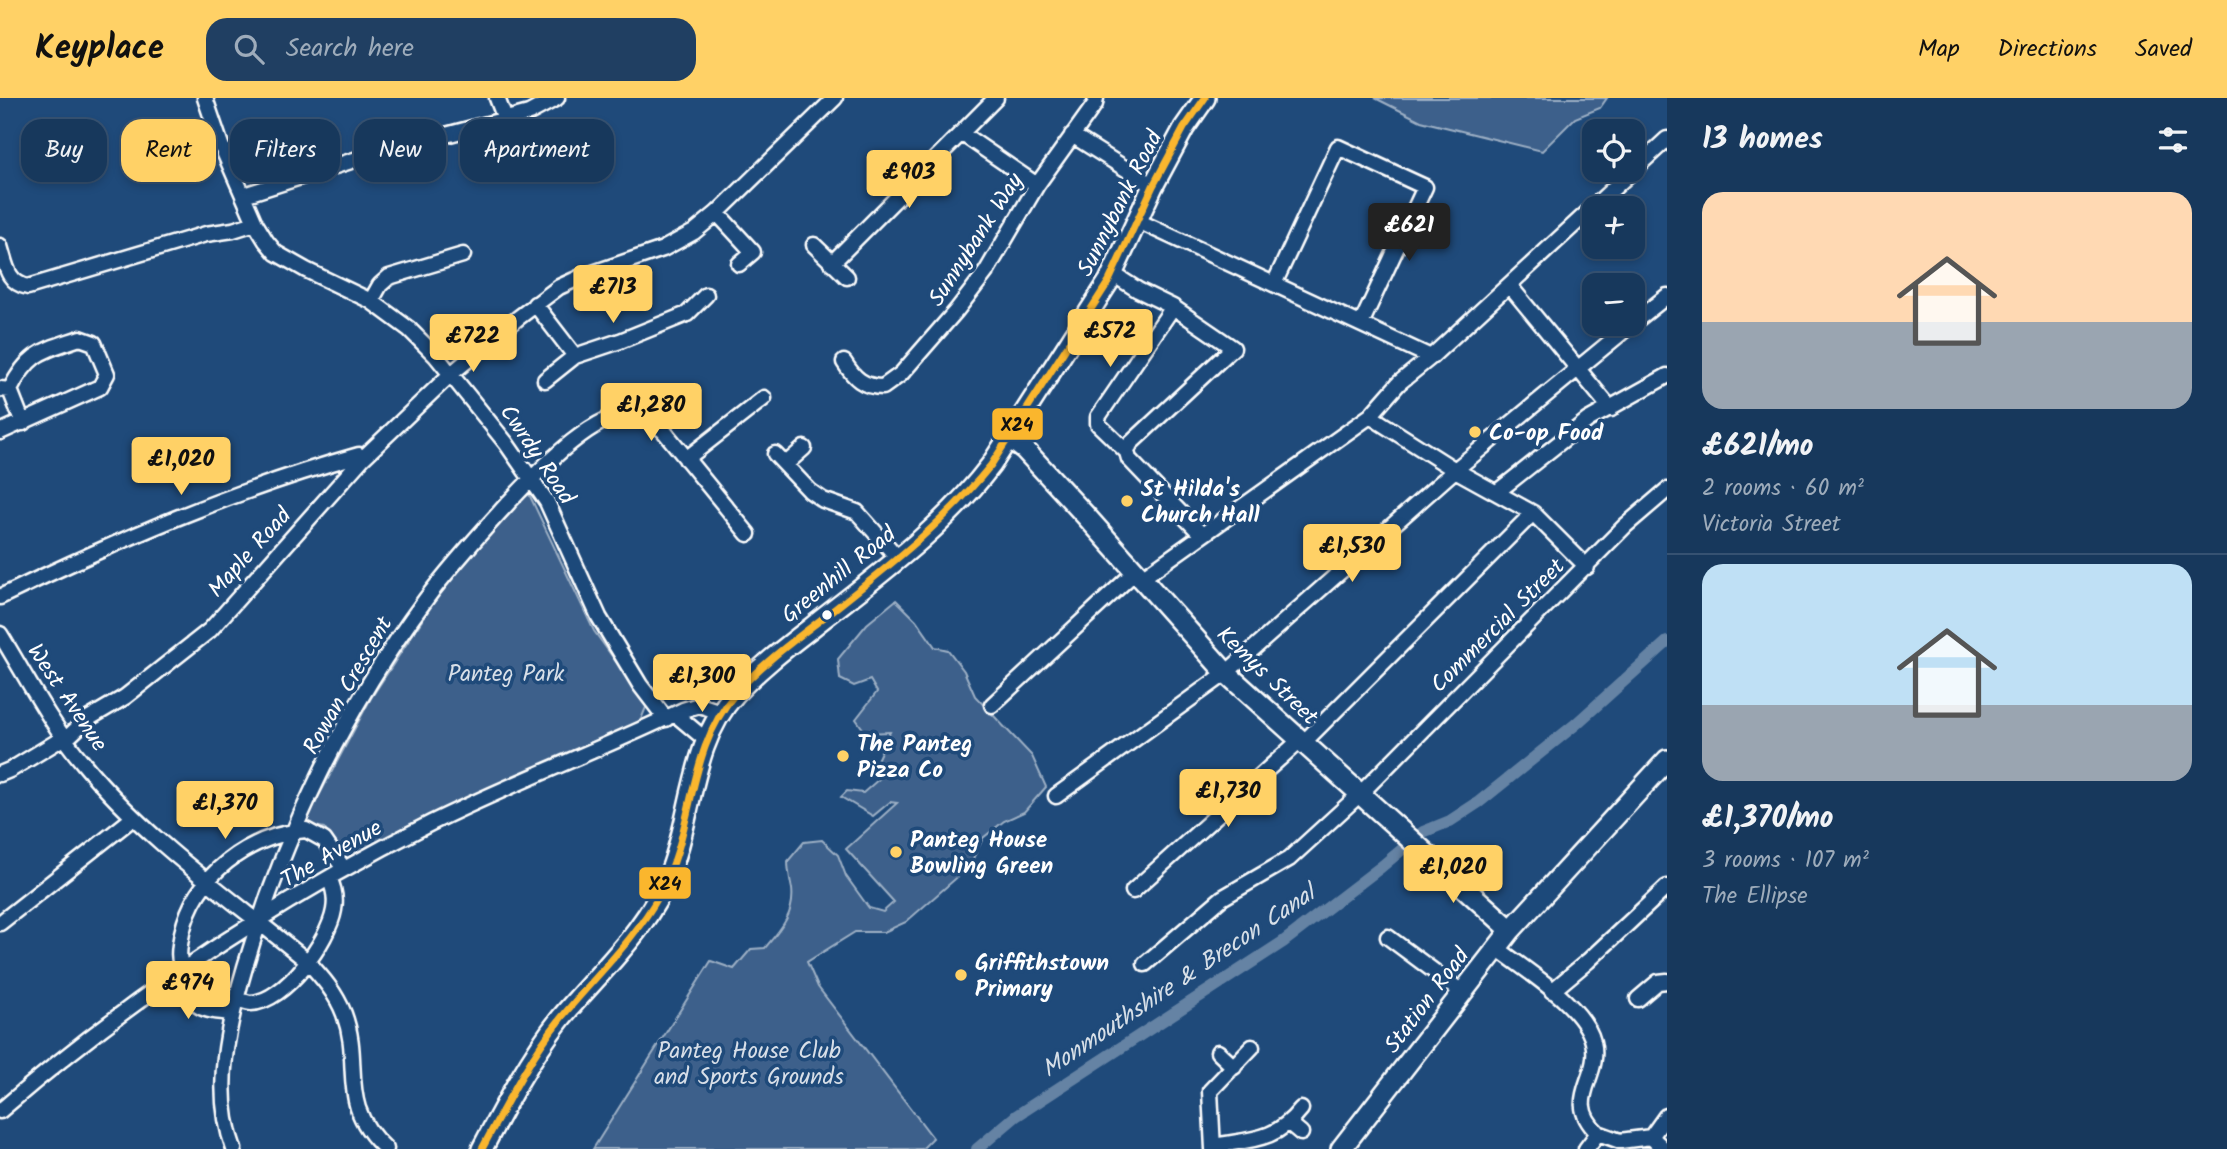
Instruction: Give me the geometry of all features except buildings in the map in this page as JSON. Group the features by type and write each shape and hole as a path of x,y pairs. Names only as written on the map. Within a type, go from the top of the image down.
{"street":[{"name":"Cwrdy Road","path":"205,98 220,145 255,223 276,253 371,301 409,329 436,356 531,479 557,521 599,617 640,685 670,716 706,740"},
{"path":"497,98 505,119 529,113 557,98"},
{"name":"Maple Road","path":"0,774 64,739 210,630 362,459 451,374 535,304 559,287 581,277 642,258 672,245 717,213 835,98"},
{"path":"832,263 996,98"},
{"name":"Sunnybank Way","path":"844,362 853,377 864,385 883,387 901,374 941,330 985,272 1037,186 1095,104 1096,98"},
{"name":"Sunnybank Road","path":"1008,437 1113,274 1153,186 1184,128 1205,98"},
{"path":"244,195 370,155 460,131"},
{"path":"961,133 1037,186"},
{"path":"1072,135 1153,186"},
{"path":"992,705 1139,575 1202,535 1370,416 1399,383 1431,357 1667,140"},
{"path":"1274,284 1338,147 1425,187 1361,324"},
{"path":"717,213 752,252 739,264"},
{"path":"1138,221 1431,357"},
{"path":"0,246 10,278 15,283 28,287 206,234 255,223"},
{"path":"814,245 847,277"},
{"path":"371,301 388,277 463,255"},
{"path":"1113,274 1173,307 1233,348 1130,444 1127,452"},
{"path":"1509,285 1611,409"},
{"path":"545,380 575,356 690,319 706,295"},
{"path":"1645,313 1667,296"},
{"path":"535,304 575,356"},
{"path":"1173,307 1098,417 1098,424 1202,535"},
{"path":"1056,796 1226,673 1455,470 1616,336"},
{"path":"0,432 23,423 100,387 107,374 94,343 80,338 33,356 19,371 5,390 23,423"},
{"path":"1497,492 1588,420 1667,376"},
{"path":"686,459 764,398"},
{"name":"Rowan Crescent","path":"234,1149 229,1137 225,1109 225,1054 234,1006 258,921 293,832 327,762 390,651 461,554 531,479 596,423 621,415 636,414 663,430 748,534"},
{"path":"1370,416 1455,470 1533,513 1587,567"},
{"name":"Greenhill Road","path":"482,1149 539,1049 561,1019 642,925 658,898 681,838 694,778 706,740 721,712 735,694 767,664 898,558 975,487 1008,437"},
{"name":"Kemys Street","path":"1008,437 1025,450 1226,673 1511,930"},
{"path":"804,448 780,459 810,491 823,500 857,512 898,558"},
{"path":"0,597 70,563 211,503 359,455 362,459"},
{"name":"Commercial Street","path":"1145,964 1222,898 1289,859 1360,794 1625,526 1667,490"},
{"path":"1133,891 1301,742 1533,513"},
{"name":"West Avenue","path":"0,634 64,739 133,818 322,976 345,1016 353,1096 373,1136 386,1149"},
{"name":"The Avenue","path":"0,1111 88,1039 178,973 344,869 432,823 670,716 699,705 721,712"},
{"name":"Station Road","path":"1341,1149 1511,930 1667,760"},
{"path":"0,923 133,818"},
{"path":"329,878 334,890 334,909 318,946 288,984 267,998 251,1003 212,1013 199,1007 178,973 181,965 179,948 184,925 199,891 207,881 239,851 254,844 306,830 324,840 344,869"},
{"path":"1552,991 1667,887"},
{"path":"1388,937 1462,992"},
{"path":"1497,948 1573,1009 1593,1041 1593,1069 1584,1088 1582,1111 1589,1124 1598,1133 1620,1140 1651,1137 1664,1149"},
{"path":"1638,999 1658,982 1667,981"},
{"path":"1252,1047 1210,1091 1213,1147 1269,1137 1295,1128 1301,1109"},
{"path":"1218,1052 1234,1067"},
{"path":"1651,1137 1666,1116"},
{"path":"1586,1149 1598,1133"}],"green space":[{"path":"1375,98 1607,98 1600,108 1575,118 1542,151 1421,121"},
{"name":"Panteg Park","path":"529,494 594,631 647,705 640,722 425,818 347,860 324,828 304,824 371,698 440,593 515,504"},
{"name":"Panteg House Club and Sports Grounds","path":"896,600 916,620 935,647 948,650 964,671 975,696 1032,756 1046,787 1024,812 1004,821 983,838 969,867 906,922 884,932 855,932 807,962 818,987 933,1138 922,1149 593,1149 711,961 734,969 751,949 765,948 781,928 789,914 792,898 788,861 804,842 822,840 838,855 846,876 869,908 883,912 894,902 846,849 897,803 890,802 873,816 841,797 847,791 863,793 879,779 872,771 890,732 866,733 856,719 877,692 870,680 854,686 840,679 838,659 867,624"}],"waterway":[{"name":"Monmouthshire & Brecon Canal","path":"977,1149 1016,1116 1283,942 1423,832 1450,821 1479,802 1576,724 1667,642"}],"transit line":[{"name":"X24","path":"482,1149 549,1033 626,943 660,894 680,844 699,765 720,715 736,693 758,671 916,543 955,506 991,465 1109,281 1153,186 1184,128 1205,98"}],"place":[{"name":"Co-op Food","path":"1475,432"},
{"name":"St Hilda's Church Hall","path":"1127,501"},
{"name":"The Panteg Pizza Co","path":"843,756"},
{"name":"Panteg House Bowling Green","path":"896,852"},
{"name":"Griffithstown Primary","path":"961,975"}]}
